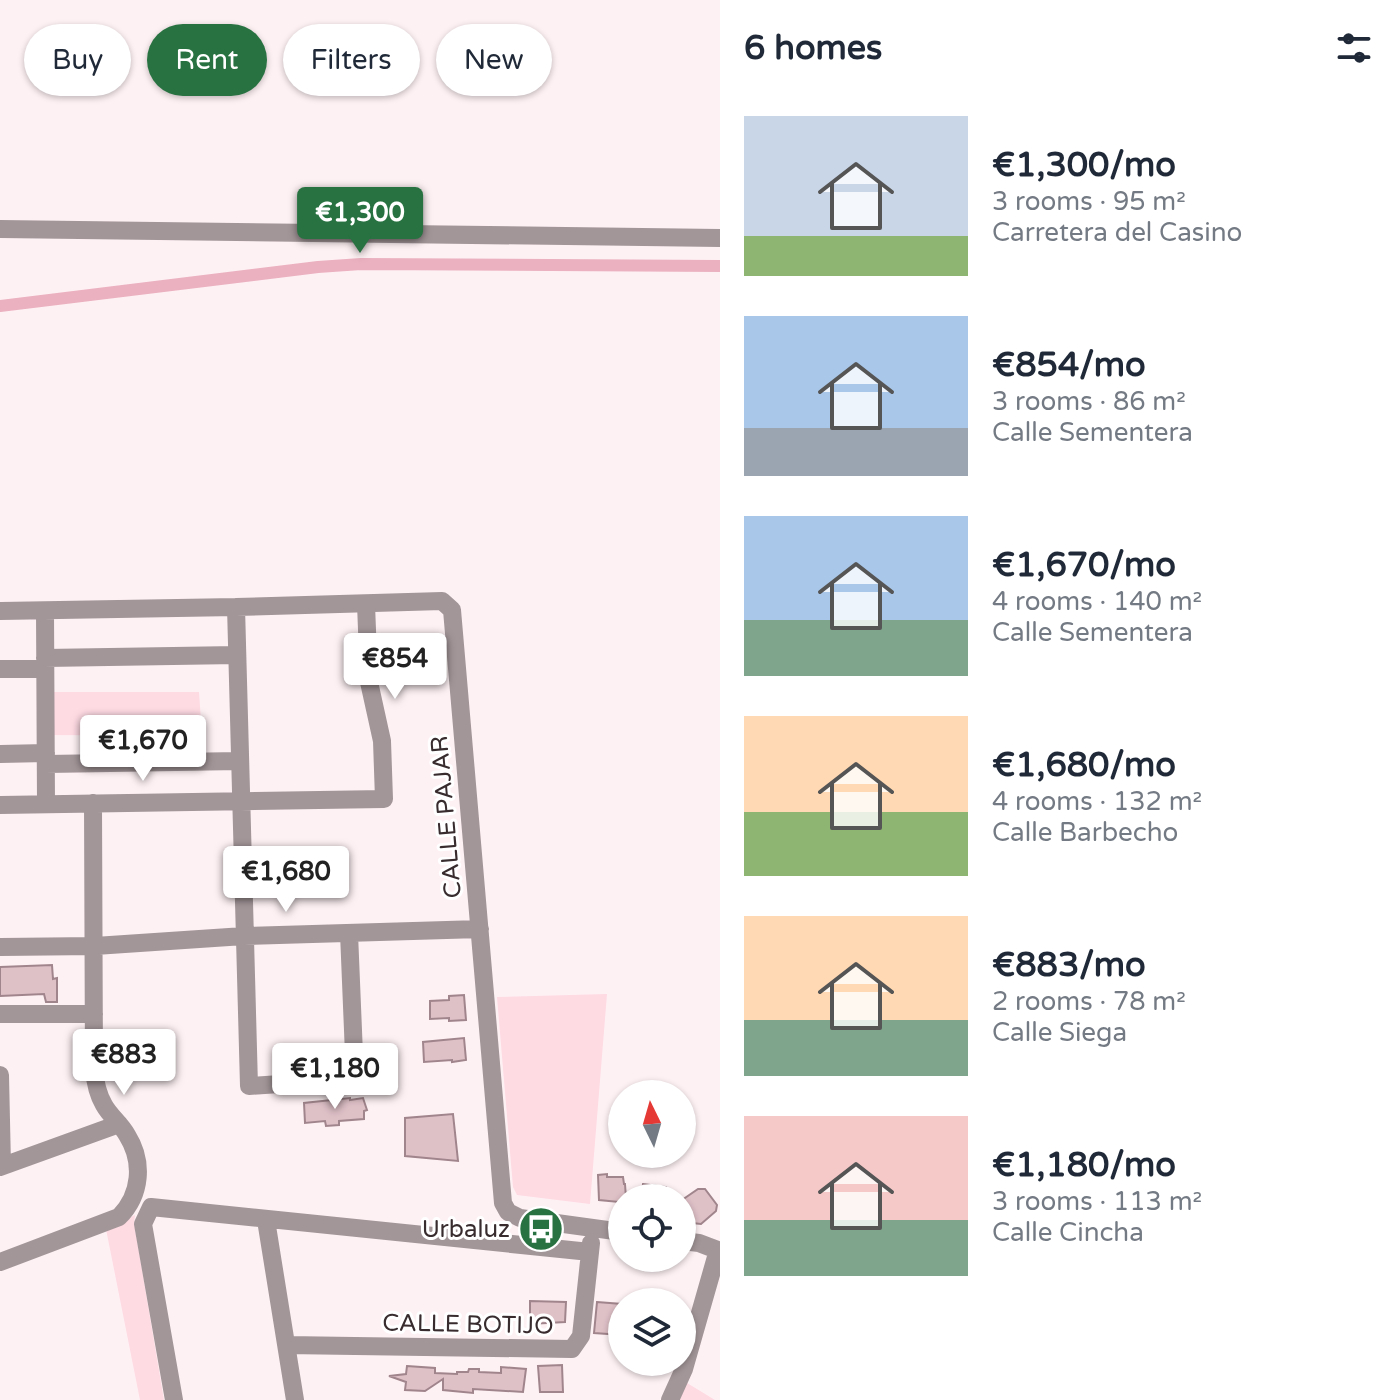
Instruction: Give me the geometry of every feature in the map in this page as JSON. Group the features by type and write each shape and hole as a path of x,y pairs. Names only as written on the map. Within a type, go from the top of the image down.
{"street":[{"path":"0,229 720,238"},
{"name":"CALLE PAJAR","path":"0,611 442,601 452,610 502,1197 505,1208 520,1218 608,1230"},
{"path":"0,805 384,799 382,741 369,682 366,604"},
{"path":"236,607 249,1086 355,1079 349,933"},
{"path":"45,611 46,804"},
{"path":"0,669 45,663 237,655"},
{"path":"0,754 46,758 240,761"},
{"path":"0,1262 119,1217 129,1207 136,1191 139,1169 136,1153 129,1137 104,1106 96,1087 93,803"},
{"path":"0,947 95,946 244,936 480,929"},
{"path":"0,1014 94,1014"},
{"path":"0,1075 1,1166 119,1124"},
{"path":"174,1400 143,1224 151,1207 590,1252"},
{"path":"266,1220 295,1400"},
{"name":"CALLE BOTIJO","path":"286,1345 572,1349 581,1336 593,1228"},
{"path":"670,1400 684,1369 719,1250 696,1243"}],"shaded area":[{"path":"45,692 199,692 202,736 46,735"},
{"path":"607,994 590,1204 517,1195 513,1187 497,997"},
{"path":"135,1215 164,1400 140,1400 106,1229"},
{"path":"687,1383 715,1400 679,1400"}],"building":[{"path":"52,965 53,979 57,978 57,1002 46,1002 44,994 0,996 0,967"},
{"path":"464,995 466,1020 430,1019 430,1001"},
{"path":"464,1038 466,1060 424,1062 423,1042"},
{"path":"363,1098 367,1110 364,1111 364,1119 339,1121 339,1125 326,1126 325,1121 305,1123 304,1103"},
{"path":"453,1114 458,1161 405,1156 405,1118"},
{"path":"598,1175 623,1177 624,1184 608,1184 608,1201 599,1200"},
{"path":"705,1189 717,1205 716,1211 701,1224 696,1223 696,1190"},
{"path":"530,1301 566,1302 565,1322 530,1324"},
{"path":"597,1302 608,1303 608,1334 594,1333"},
{"path":"562,1365 563,1392 540,1392 538,1366"},
{"path":"407,1366 435,1368 435,1373 457,1374 469,1369 501,1373 501,1367 526,1369 523,1392 473,1389 473,1393 443,1390 443,1379 425,1391 405,1390 406,1382 389,1376 406,1374"}],"waterway":[{"path":"0,306 361,264 720,266"}],"place":[{"name":"Urbaluz","path":"541,1229"}]}
